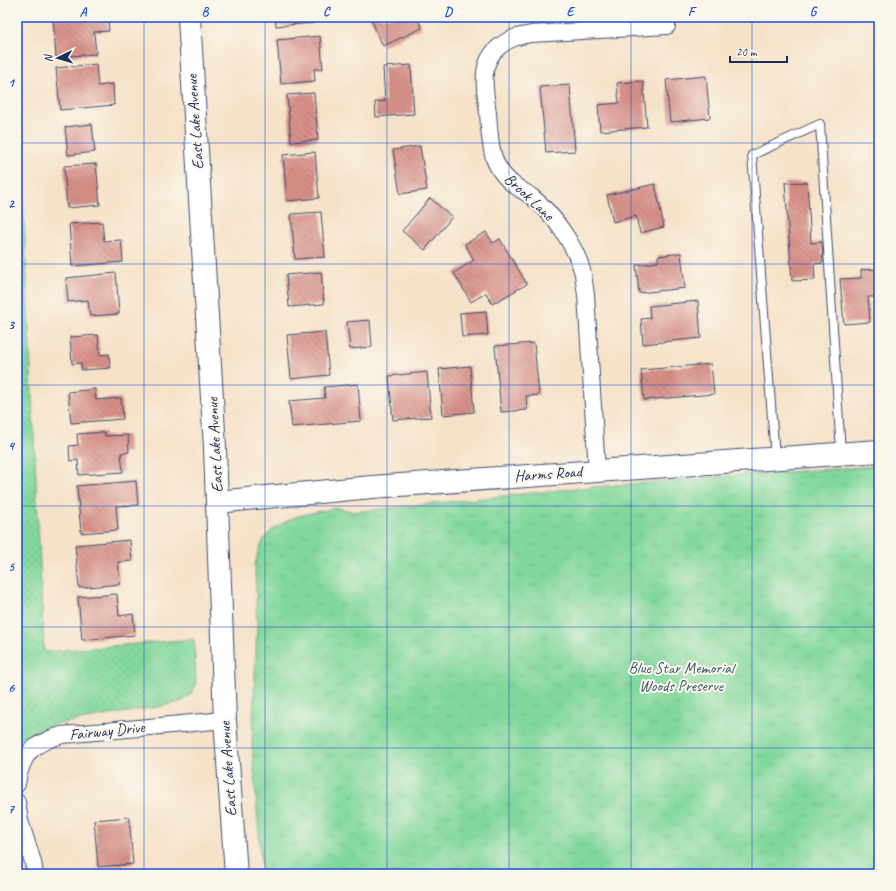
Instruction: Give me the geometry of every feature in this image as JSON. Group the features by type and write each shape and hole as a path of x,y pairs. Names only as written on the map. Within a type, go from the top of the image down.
{"main road":[{"name":"East Lake Avenue","path":"189,17 218,502 225,720 236,874"},
{"name":"Harms Road","path":"218,502 372,487 879,451"}],"street":[{"name":"Brook Lane","path":"597,470 586,295 583,273 570,242 559,226 532,197 504,176 495,161 490,140 485,70 488,60 495,50 504,43 516,37 531,34 667,26"},
{"name":"Fairway Drive","path":"17,784 17,779 23,763 32,748 46,740 62,735 225,720"},
{"path":"17,802 20,821 33,862 35,874"}],"lane":[{"path":"775,458 752,155 820,124 842,453"}],"green space":[{"path":"17,70 44,652 194,639 196,685 190,695 182,701 163,706 56,724 25,739 17,748"},
{"name":"Blue Star Memorial Woods Preserve","path":"879,466 879,874 262,874 252,744 257,629 255,565 258,552 264,539 271,531 280,525 295,517 337,508 354,512 569,489 739,475"}],"building":[{"path":"53,17 108,17 109,31 94,32 96,54 56,57"},
{"path":"275,17 314,17 314,23 276,26"},
{"path":"370,17 417,17 422,28 383,46"},
{"path":"320,36 323,69 314,69 315,81 281,84 277,40"},
{"path":"96,64 98,86 113,84 114,105 60,110 56,68"},
{"path":"411,65 414,114 376,117 375,102 385,101 383,67"},
{"path":"706,76 710,118 670,122 666,80"},
{"path":"643,81 647,127 600,131 598,105 619,103 617,83"},
{"path":"570,85 575,151 546,153 540,87"},
{"path":"314,93 318,140 291,142 287,95"},
{"path":"92,124 95,152 68,155 65,127"},
{"path":"420,146 427,190 400,194 393,150"},
{"path":"315,152 319,198 287,201 283,155"},
{"path":"96,164 100,205 67,208 64,166"},
{"path":"807,182 811,243 822,242 823,263 814,264 815,280 792,281 785,183"},
{"path":"655,184 664,227 640,233 636,216 613,222 607,195"},
{"path":"430,198 452,217 425,250 402,231"},
{"path":"321,212 325,257 295,259 291,214"},
{"path":"102,222 104,241 121,240 123,262 72,266 69,224"},
{"path":"486,232 493,243 500,239 527,284 492,304 486,293 471,302 454,273 474,260 465,244"},
{"path":"681,253 685,288 639,293 636,265 658,262 658,256"},
{"path":"879,269 879,297 868,297 870,322 844,324 840,279 861,278 861,270"},
{"path":"321,272 324,304 289,307 286,275"},
{"path":"116,273 119,314 90,316 88,300 68,302 66,278"},
{"path":"698,301 701,338 643,344 641,319 650,318 649,306"},
{"path":"486,311 488,335 462,337 460,313"},
{"path":"370,320 372,347 350,349 347,322"},
{"path":"325,332 329,375 291,379 287,335"},
{"path":"98,335 100,355 109,354 110,368 82,370 81,363 72,364 70,337"},
{"path":"534,343 539,395 526,396 527,410 501,412 495,346"},
{"path":"711,364 714,394 644,400 641,370"},
{"path":"470,366 474,412 443,415 439,369"},
{"path":"427,372 431,417 393,420 389,376"},
{"path":"358,384 361,421 292,427 289,401 325,398 324,387"},
{"path":"95,389 96,400 121,398 123,419 71,423 68,392"},
{"path":"105,432 105,436 128,435 129,452 121,453 123,472 79,475 78,460 70,461 69,446 78,445 77,434"},
{"path":"136,481 138,505 116,506 118,530 81,533 77,486"},
{"path":"130,540 132,561 118,562 120,584 79,588 75,545"},
{"path":"117,594 119,616 133,614 135,635 82,640 78,597"},
{"path":"129,817 133,864 98,867 94,820"}]}
